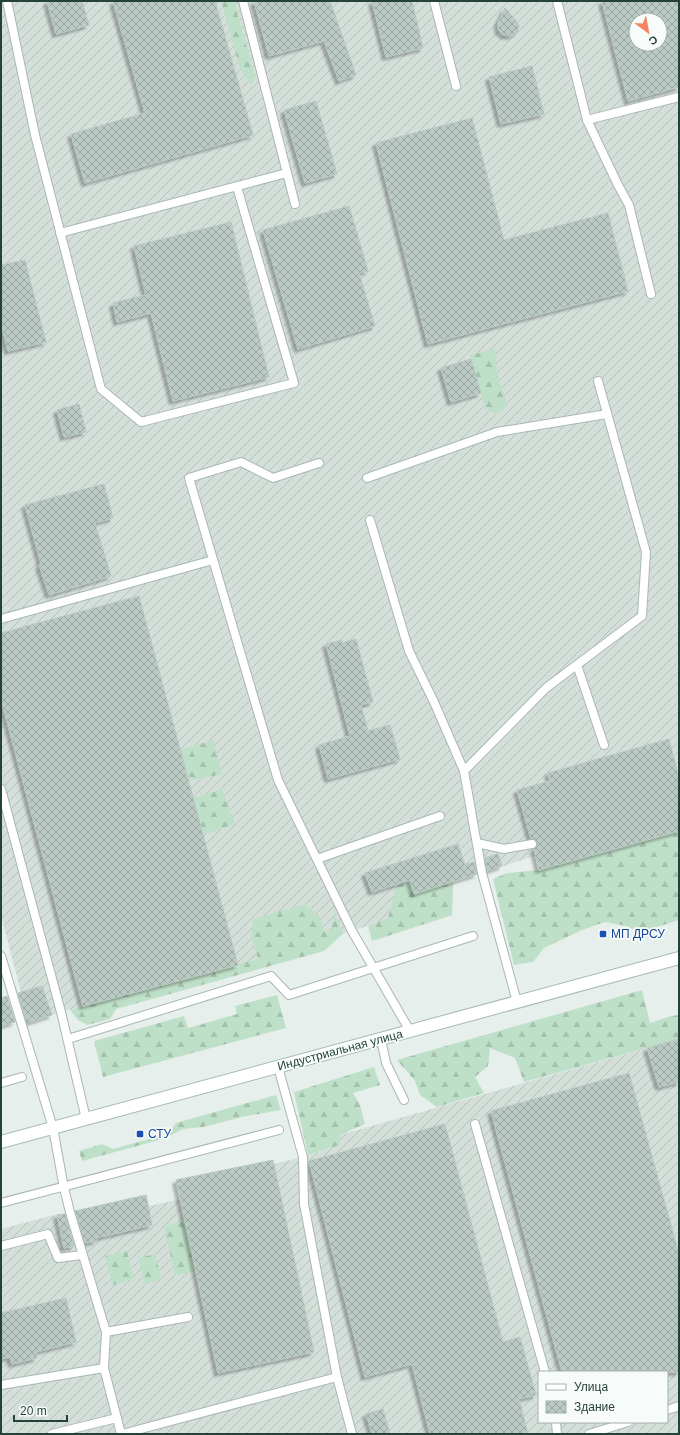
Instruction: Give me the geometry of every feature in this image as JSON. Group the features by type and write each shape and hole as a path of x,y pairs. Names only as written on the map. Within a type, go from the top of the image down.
{"main road":[{"name":"Индустриальная улица","path":"1,1142 679,958"}],"lane":[{"path":"7,1 35,135 101,389 142,422 294,383 237,187"},
{"path":"243,1 295,204"},
{"path":"434,1 456,86"},
{"path":"557,1 587,120 629,205 651,294"},
{"path":"587,120 679,97"},
{"path":"60,233 287,174"},
{"path":"464,771 546,688 642,616 646,552 598,381"},
{"path":"367,478 497,432 607,414"},
{"path":"319,463 273,478 241,462 189,478 278,780 352,931 410,1031"},
{"path":"370,520 409,651 434,702 464,771 482,873 517,1002"},
{"path":"1,619 213,560"},
{"path":"577,665 604,745"},
{"path":"1,789 68,1039 86,1119"},
{"path":"317,859 440,816"},
{"path":"477,843 504,849 532,844"},
{"path":"68,1039 271,976 290,995 473,936"},
{"path":"1,956 53,1128 64,1188 82,1255 106,1332 104,1368 121,1434 337,1377"},
{"path":"380,1039 386,1063 404,1100"},
{"path":"278,1067 303,1157 304,1204 337,1377 352,1434"},
{"path":"1,1083 22,1077"},
{"path":"475,1124 545,1371"},
{"path":"1,1204 279,1130"},
{"path":"1,1246 48,1234 58,1258 82,1255"},
{"path":"106,1332 188,1317"},
{"path":"1,1386 104,1368"},
{"path":"668,1410 679,1406"},
{"path":"52,1434 117,1418"},
{"path":"556,1423 557,1434"},
{"path":"589,1434 625,1423"}],"shaded area":[{"path":"1,1 679,1 679,831 539,870 535,856 453,882 452,915 372,941 368,926 238,965 61,1012 30,1022 1,915"},
{"path":"679,1039 679,1434 1,1434 1,1229 50,1216 146,1195 149,1206 181,1199 184,1215 280,1194 274,1164 303,1157 340,1145 340,1135"}],"green space":[{"path":"221,1 234,1 255,77 252,85 240,68"},
{"path":"495,349 497,374 508,406 495,415 483,405 470,355"},
{"path":"213,740 222,774 189,781 180,750"},
{"path":"222,789 235,824 203,835 193,798"},
{"path":"679,831 679,920 641,932 626,926 605,922 582,930 544,948 533,962 514,965 493,879 507,873 539,870"},
{"path":"410,880 414,893 453,882 452,915 372,941 369,926 388,918 396,886"},
{"path":"305,904 320,917 324,931 331,931 334,913 343,934 324,951 116,1009 110,1019 87,1025 78,1020 70,1010 258,959 251,937 253,919"},
{"path":"642,990 650,1023 679,1015 679,1039 524,1082 515,1058 490,1048 488,1066 475,1077 484,1093 437,1107 420,1095 415,1081 397,1060"},
{"path":"277,995 286,1028 103,1077 94,1041 184,1016 188,1028 237,1014 235,1006"},
{"path":"374,1067 380,1085 353,1093 360,1105 365,1124 340,1135 340,1145 308,1155 294,1092"},
{"path":"276,1095 281,1110 246,1116 203,1127 183,1129 163,1139 82,1161 79,1151 102,1144 113,1149 167,1134 176,1123"},
{"path":"185,1221 196,1271 175,1275 164,1226"},
{"path":"127,1251 134,1279 112,1285 105,1256"},
{"path":"155,1254 162,1279 145,1284 138,1258"}],"building":[{"path":"47,1 82,1 89,25 56,34"},
{"path":"113,1 215,1 253,135 85,183 71,134 145,113"},
{"path":"254,1 330,1 356,75 339,81 324,41 269,56"},
{"path":"372,1 412,1 423,48 386,57"},
{"path":"602,1 679,1 679,87 628,101"},
{"path":"505,8 519,26 517,32 511,36 504,35 499,31 498,27 498,23"},
{"path":"532,66 544,114 501,124 489,77"},
{"path":"316,101 337,174 305,183 284,110"},
{"path":"472,118 504,240 608,213 628,291 428,344 376,143"},
{"path":"349,206 368,271 359,273 375,326 298,349 263,230"},
{"path":"231,222 269,377 173,401 151,313 117,322 113,303 146,295 134,246"},
{"path":"25,260 46,342 8,351 1,323 1,265"},
{"path":"471,359 481,393 451,402 441,368"},
{"path":"79,404 86,432 64,437 57,410"},
{"path":"104,484 113,518 95,523 111,576 49,595 39,565 41,564 25,505"},
{"path":"139,596 238,965 83,1006 1,699 1,633"},
{"path":"356,639 373,702 361,705 368,731 390,725 400,759 328,779 319,745 350,736 326,644 342,640 342,643"},
{"path":"669,739 679,778 679,831 539,870 534,849 537,846 537,843 534,839 531,839 517,790 550,781 548,773"},
{"path":"458,844 465,865 474,862 477,874 414,894 410,880 372,892 365,873"},
{"path":"498,854 502,866 487,871 485,858"},
{"path":"42,986 52,1015 30,1022 29,1018 26,1019 18,993"},
{"path":"7,996 15,1022 1,1026 1,998"},
{"path":"679,1039 679,1082 659,1087 647,1048"},
{"path":"629,1073 679,1254 679,1372 562,1371 491,1111"},
{"path":"445,1124 503,1342 520,1337 536,1395 519,1399 528,1434 430,1434 412,1364 365,1377 309,1161"},
{"path":"273,1160 314,1352 218,1373 176,1180"},
{"path":"146,1195 152,1225 96,1238 96,1241 85,1243 75,1211"},
{"path":"65,1214 74,1246 64,1248 57,1215"},
{"path":"66,1298 76,1342 36,1352 37,1358 12,1364 10,1357 1,1359 1,1313"},
{"path":"383,1409 390,1434 372,1434 366,1414"}],"place":[{"name":"МП ДРСУ","path":"603,934"},
{"name":"СТУ","path":"140,1134"}]}
